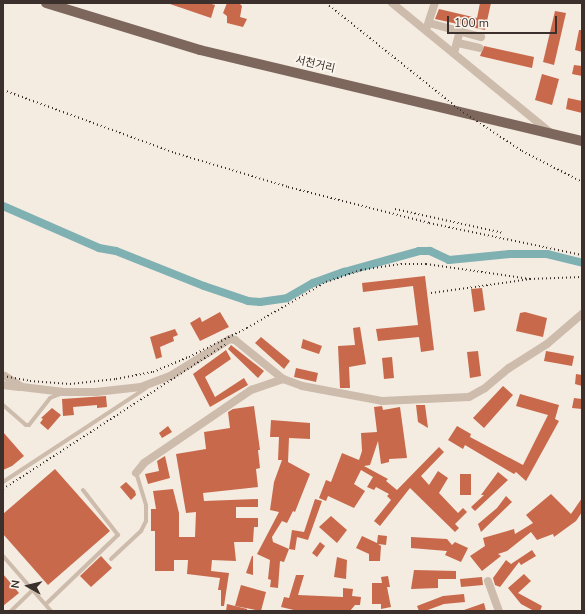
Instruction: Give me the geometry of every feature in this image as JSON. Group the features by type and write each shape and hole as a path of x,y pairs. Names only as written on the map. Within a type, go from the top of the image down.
{"main road":[{"name":"서천거리","path":"46,3 200,50 551,134 582,140"}],"street":[{"path":"392,3 427,26 454,53 551,134"},
{"path":"427,26 435,3"},
{"path":"427,26 460,31 477,36 475,47 458,43"},
{"path":"454,53 458,43 460,31"},
{"path":"4,378 22,387 64,392 96,392 140,386 172,375 230,339 235,340 284,379 302,386 382,401 469,396 486,388 509,368 547,344 582,314"},
{"path":"136,472 144,463 251,390 284,379"},
{"path":"488,581 499,611"}],"lane":[{"path":"3,482 158,380"},
{"path":"3,404 26,426 29,425 50,398 64,392"},
{"path":"111,559 141,531 146,521 146,505 136,472"},
{"path":"46,604 118,535 83,490"},
{"path":"3,556 51,611"},
{"path":"11,611 34,590"}],"building":[{"path":"167,3 208,3 215,5 211,18"},
{"path":"227,3 240,4 242,6 240,17 247,19 243,27 227,23 227,16 223,13"},
{"path":"480,3 491,3 485,30 435,19 439,9 477,18"},
{"path":"555,11 566,13 554,65 543,62"},
{"path":"579,30 582,30 582,52 575,50"},
{"path":"484,46 534,57 532,68 480,56"},
{"path":"574,65 582,66 582,76 572,74"},
{"path":"542,74 559,79 552,105 535,100"},
{"path":"568,98 582,101 582,113 566,109"},
{"path":"425,276 434,350 421,352 419,337 378,341 376,329 418,325 413,286 363,292 362,283"},
{"path":"482,288 485,310 474,312 471,289"},
{"path":"220,312 229,327 200,341 190,323 200,317 202,322"},
{"path":"525,312 547,318 543,337 516,331 520,313"},
{"path":"360,327 366,364 349,367 350,388 340,388 338,346 355,345 353,328"},
{"path":"175,329 178,335 173,337 174,341 160,347 162,357 156,359 150,337"},
{"path":"261,337 290,361 284,369 255,343"},
{"path":"303,339 322,346 319,354 301,348"},
{"path":"231,345 264,371 258,378 228,349"},
{"path":"226,350 231,359 205,377 215,397 244,378 248,385 210,407 193,374"},
{"path":"478,351 481,376 470,378 467,352"},
{"path":"546,351 574,356 572,366 544,361"},
{"path":"392,357 394,378 384,379 382,358"},
{"path":"296,368 318,373 316,382 294,377"},
{"path":"576,374 582,375 582,386 575,384"},
{"path":"503,386 513,395 484,428 473,418"},
{"path":"520,394 559,405 555,419 559,421 526,481 516,472 514,474 465,445 463,449 448,440 457,426 471,434 470,437 523,465 548,415 516,406"},
{"path":"106,396 107,407 97,408 97,405 73,407 74,415 63,416 62,399"},
{"path":"574,398 582,399 582,409 572,408"},
{"path":"416,405 425,405 428,428 418,422"},
{"path":"254,406 260,450 258,450 260,468 256,469 258,487 203,493 204,501 258,499 258,507 236,507 236,518 258,518 258,527 254,527 253,542 234,542 236,561 212,560 211,571 229,573 224,606 221,606 221,590 218,590 220,578 187,574 188,560 174,560 174,571 155,571 155,531 151,531 151,509 156,509 153,491 173,489 179,513 179,537 195,537 196,512 186,513 176,454 206,449 204,432 230,428 228,412 233,409"},
{"path":"382,406 383,410 400,407 407,458 389,459 389,462 381,464 378,441 370,465 364,466 388,479 386,481 397,490 439,447 444,452 421,476 429,485 438,471 448,478 439,493 458,513 463,508 467,512 455,524 459,528 455,532 410,488 380,526 374,521 391,500 387,496 389,494 376,487 374,490 367,487 373,477 361,470 354,484 365,491 354,508 328,496 326,501 319,498 326,480 331,482 342,453 359,460 362,451 361,433 377,432 374,407"},
{"path":"52,408 61,415 48,430 40,423 43,419 41,418"},
{"path":"271,420 310,423 310,439 289,438 288,462 310,474 295,512 293,511 287,523 282,521 272,537 273,542 289,549 284,562 280,561 278,588 270,587 271,580 268,579 270,560 257,554 279,512 270,510 274,482 282,460 278,460 279,437 270,437"},
{"path":"168,426 172,432 162,438 159,433"},
{"path":"3,432 24,456 12,466 3,470"},
{"path":"165,456 170,478 148,484 145,474 159,471 157,461"},
{"path":"55,469 110,531 48,585 3,534 3,514"},
{"path":"498,472 508,480 475,511 471,507 484,495 481,495"},
{"path":"460,474 471,474 471,495 460,495"},
{"path":"126,482 135,491 136,495 131,500 120,487"},
{"path":"551,494 571,514 582,498 582,512 576,521 554,537 553,534 537,540 531,532 507,551 498,554 501,556 482,571 470,556 485,546 483,538 514,529 515,534 533,523 526,515"},
{"path":"506,496 512,502 481,532 478,524 497,508"},
{"path":"315,499 322,501 308,540 297,537 295,550 289,549 292,530 304,532"},
{"path":"331,516 347,530 337,543 319,527"},
{"path":"378,535 387,536 386,545 378,544 381,546 380,561 369,561 369,554 356,548 362,536 377,543"},
{"path":"411,537 447,539 452,545 455,542 468,548 461,562 445,555 447,551 411,548"},
{"path":"320,542 325,546 317,557 312,553"},
{"path":"532,550 536,556 521,565 519,562 500,587 495,585 493,578 506,560 511,564"},
{"path":"101,556 112,568 91,587 80,576"},
{"path":"253,556 253,575 246,573"},
{"path":"337,557 347,560 346,579 334,577"},
{"path":"414,570 456,571 456,579 438,579 438,588 411,589"},
{"path":"3,574 19,593 3,606"},
{"path":"524,574 531,581 518,593 542,606 540,611 534,611 521,604 508,588"},
{"path":"296,575 304,575 298,595 343,597 343,588 353,589 352,596 361,597 360,605 355,605 350,611 298,611 281,607 284,597 289,598"},
{"path":"388,576 390,587 387,587 391,607 381,609 381,604 372,604 372,583 382,583 381,577"},
{"path":"482,577 483,585 461,587 460,579"},
{"path":"241,585 266,592 261,611 235,606"},
{"path":"464,594 465,602 444,604 425,611 419,611 417,606 443,596"},
{"path":"484,603 486,611 464,611 464,610"},
{"path":"227,604 247,609 247,611 226,611"}],"waterway":[{"path":"3,206 99,248 116,251 204,286 248,301 260,302 287,298 313,283 344,272 419,251 430,251 449,260 510,254 547,254 582,263"}],"railway":[{"path":"326,3 460,110 522,151 582,182"},
{"path":"3,90 175,153 288,187 429,223 582,255"},
{"path":"395,209 503,233"},
{"path":"3,376 30,381 70,384 116,379 153,372 189,357 247,328 326,282 361,270 401,264 426,264 530,279"},
{"path":"431,293 530,279 582,277"},
{"path":"3,489 226,344"}]}
